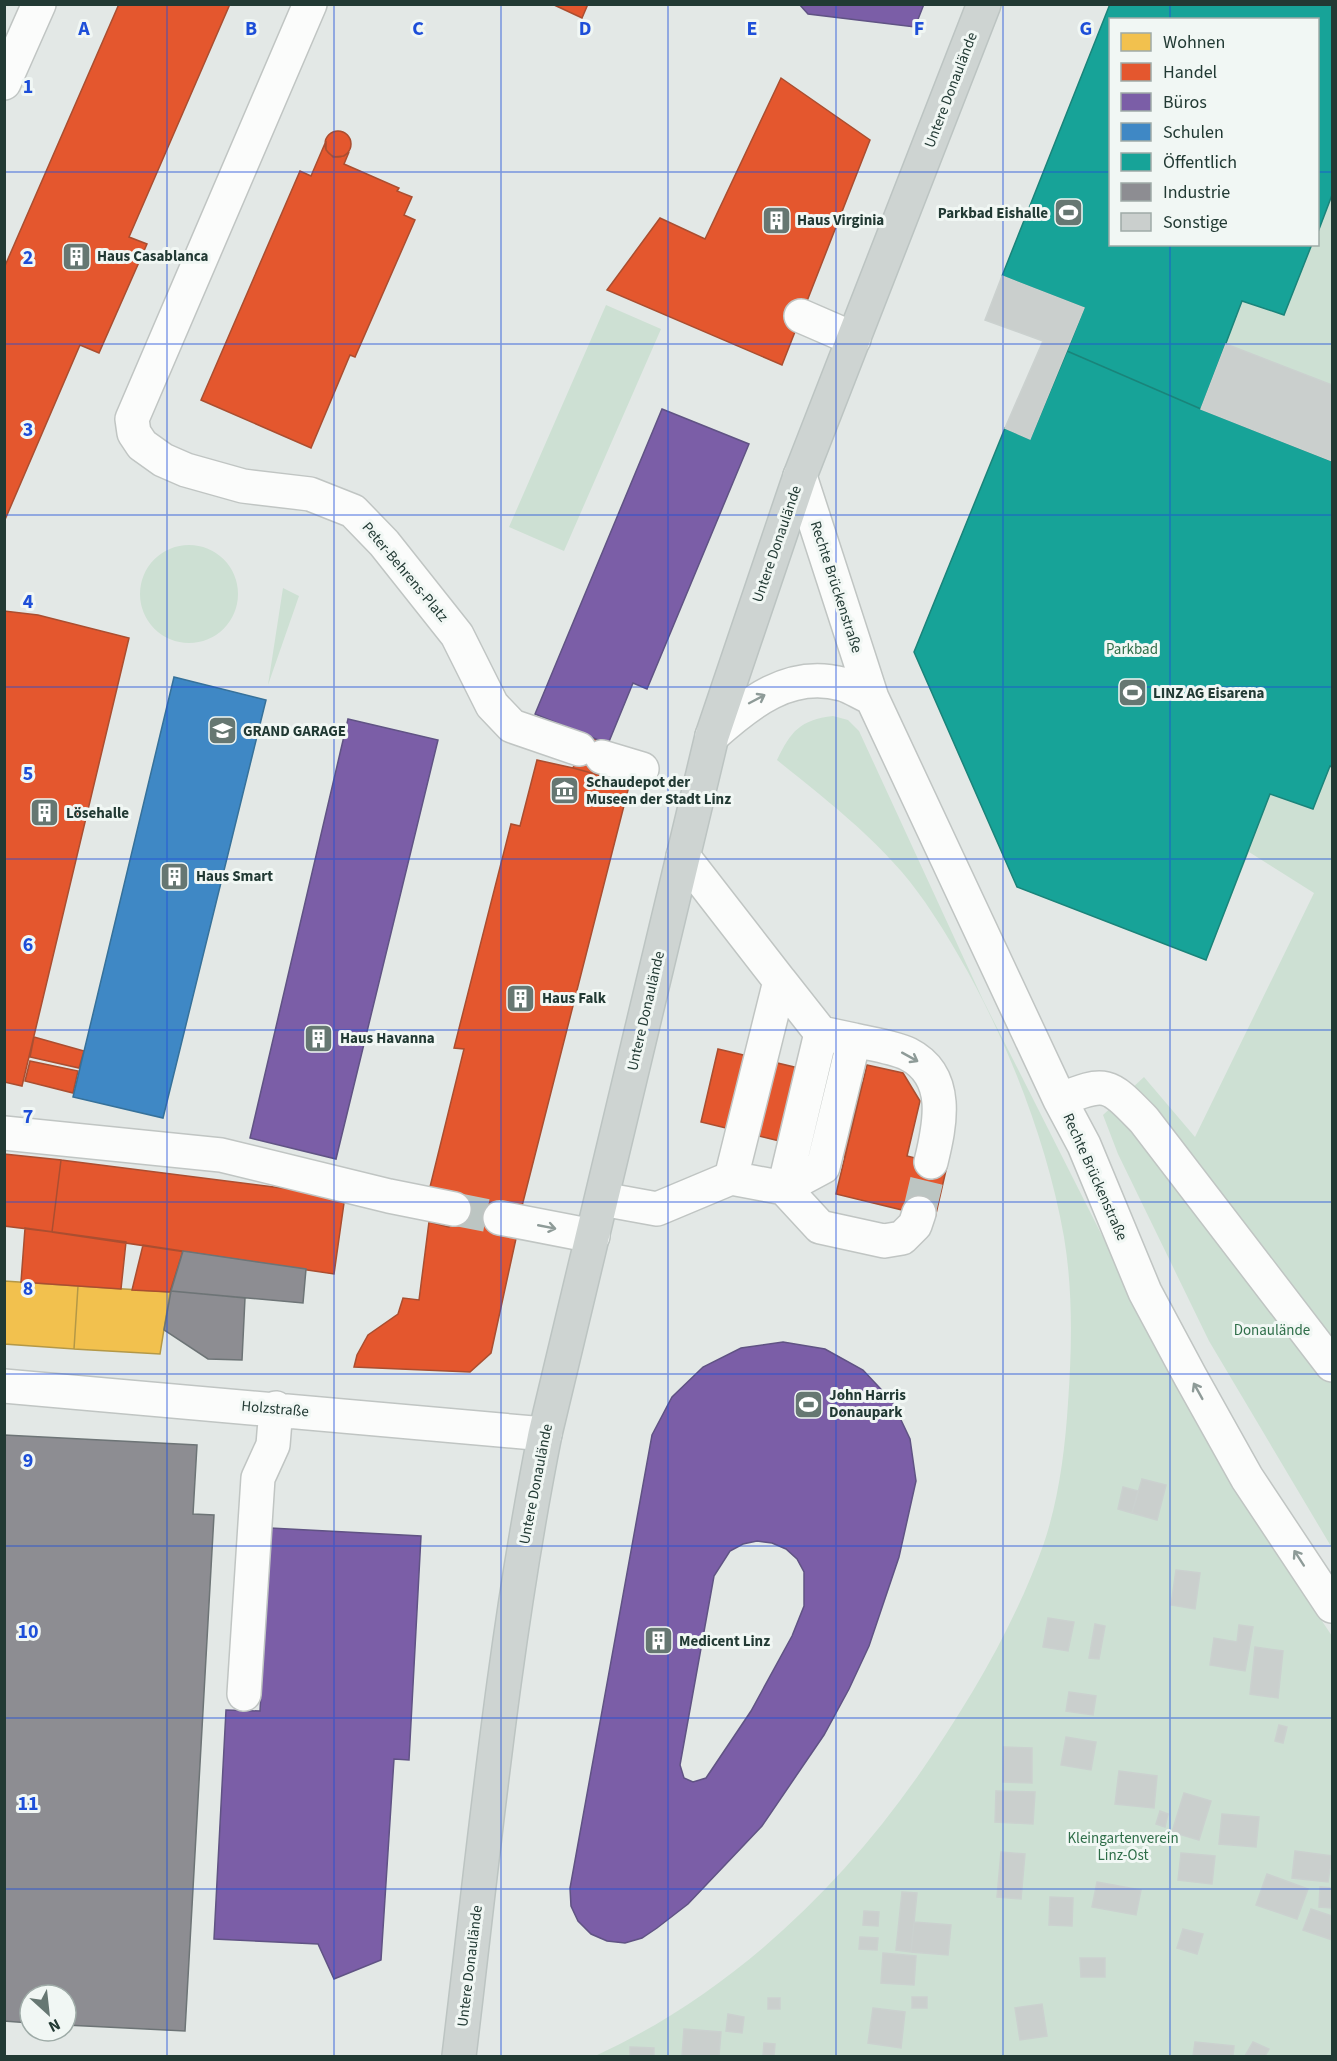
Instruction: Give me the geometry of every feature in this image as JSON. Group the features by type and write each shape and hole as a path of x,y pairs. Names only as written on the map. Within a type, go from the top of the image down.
{"main road":[{"name":"Untere Donaulände","path":"459,2056 519,1574 545,1434 712,736 800,476 984,4"}],"street":[{"path":"4,83 39,4"},
{"name":"Peter-Behrens-Platz","path":"310,4 132,419 134,434 142,445 163,460 186,470 243,486 310,494 353,511 384,543 457,635 492,705 512,726 642,770"},
{"path":"818,431 832,418 907,224"},
{"path":"801,316 854,339"},
{"name":"Rechte Brückenstraße","path":"800,476 872,698 1060,1100 1084,1145 1145,1292 1247,1478 1332,1606"},
{"path":"712,736 747,705 791,683 812,680 843,684 872,698"},
{"path":"683,856 821,1033 908,1054 927,1068 939,1092 941,1123 931,1162"},
{"path":"731,1178 780,981"},
{"path":"784,1188 821,1033"},
{"path":"784,1188 823,1167 854,1040"},
{"path":"1060,1100 1092,1087 1113,1089 1121,1096 1144,1120 1332,1365"},
{"path":"4,1133 221,1155 389,1196 450,1208"},
{"path":"602,1199 657,1209 731,1178 784,1188 820,1227 884,1241 902,1238 915,1225 919,1213"},
{"path":"500,1218 593,1236"},
{"name":"Holzstraße","path":"4,1386 276,1408 545,1434"},
{"path":"244,1694 258,1478 273,1445 276,1408"}],"green space":[{"name":"Parkbad","path":"1110,5 1332,5 1332,1548 1209,1341 1118,1154 1103,1115 1144,1077 1195,1137 1314,893 1249,852 1206,960 1017,887 914,652 1005,428 1031,439 1084,309"},
{"path":"606,305 661,329 564,551 509,527"},
{"path":"189,545 208,549 224,559 234,575 238,594 234,613 224,629 208,639 189,643 170,639 154,629 144,613 140,594 144,575 154,559 170,549"},
{"path":"283,588 299,596 268,685"},
{"name":"Kleingartenverein Linz-Ost","path":"833,716 848,720 859,731 983,1000 1177,1384 1250,1513 1332,1636 1332,2056 595,2056 644,2031 690,2003 734,1971 816,1899 888,1817 956,1719 990,1662 1032,1574 1044,1543 1057,1491 1068,1403 1071,1341 1070,1299 1064,1237 1043,1150 1011,1062 992,1020 949,939 925,902 910,881 875,843 777,760 792,734 804,724"}],"building: Wohnen":[{"path":"4,1281 78,1286 74,1349 4,1344"},
{"path":"78,1286 170,1292 160,1354 74,1349"}],"building: Handel":[{"name":"Haus Casablanca","path":"119,4 230,4 129,237 147,244 99,353 80,345 4,522 4,268"},
{"path":"552,4 588,4 582,18"},
{"name":"Haus Virginia","path":"781,78 870,140 782,365 607,290 660,218 705,239"},
{"path":"338,131 347,135 351,144 347,153 338,157 329,153 325,144 329,135"},
{"path":"326,141 326,150 333,157 344,156 349,152 344,164 399,188 397,191 412,197 404,215 415,220 355,357 350,355 311,448 201,400 300,171 311,176"},
{"name":"Lösehalle","path":"4,611 38,615 129,638 22,1086 4,1082"},
{"path":"586,735 608,744 599,775 573,768"},
{"name":"Haus Falk","path":"537,760 599,775 600,779 629,786 521,1210 430,1187 464,1049 454,1048 511,824 520,826"},
{"path":"34,1037 84,1051 79,1068 30,1057"},
{"path":"718,1049 862,1083 845,1157 701,1122"},
{"path":"30,1061 78,1071 73,1093 25,1081"},
{"path":"867,1065 903,1073 920,1101 907,1156 947,1166 935,1218 836,1194"},
{"path":"4,1154 61,1160 52,1232 4,1226"},
{"path":"61,1160 345,1196 334,1274 52,1232"},
{"path":"458,1194 503,1206 517,1234 491,1353 470,1372 354,1367 357,1355 368,1335 398,1314 403,1298 419,1300 429,1222 449,1227"},
{"path":"25,1228 126,1242 121,1289 21,1282"},
{"path":"143,1245 183,1251 170,1292 132,1290"}],"building: Büros":[{"path":"799,4 924,4 915,27 808,14"},
{"path":"662,409 749,444 647,689 633,683 608,744 535,714"},
{"name":"Haus Havanna","path":"348,719 438,740 336,1159 250,1138"},
{"name":"Medicent Linz","path":"783,1342 825,1349 863,1370 892,1401 910,1439 916,1481 899,1557 869,1646 849,1689 824,1735 762,1826 688,1904 657,1928 642,1938 625,1943 607,1941 591,1934 578,1921 571,1906 570,1888 652,1435 672,1397 703,1367 741,1348","holes":["757,1541 772,1543 786,1549 797,1559 804,1572 804,1606 792,1636 751,1711 706,1778 693,1782 684,1778 680,1765 714,1576 730,1551 743,1544"]},
{"path":"270,1528 421,1536 409,1760 394,1759 381,1960 334,1979 318,1944 214,1939 226,1710 260,1711"}],"building: Schulen":[{"name":"Haus Smart","path":"174,677 266,700 163,1118 73,1097"}],"building: Öffentlich":[{"name":"Parkbad Eishalle","path":"1110,4 1332,4 1332,195 1319,229 1319,18 1109,18 1109,246 1311,246 1284,315 1242,301 1201,409 1067,351 1084,308 1002,276"},
{"name":"Parkbad","path":"1067,351 1201,409 1332,461 1332,767 1330,766 1313,809 1270,794 1206,960 1017,887 914,652 1005,428 1030,439"}],"building: Industrie":[{"path":"183,1251 306,1269 303,1303 171,1291"},
{"path":"171,1291 245,1298 242,1360 208,1359 164,1330"},
{"path":"4,1435 197,1445 193,1514 214,1515 185,2031 78,2026 78,1983 18,1983 18,2022 4,2021"}],"building: Sonstige":[{"path":"1002,276 1084,308 1030,439 1005,428 1043,341 985,320"},
{"path":"1226,344 1332,385 1332,461 1201,409"},
{"path":"1142,1479 1166,1485 1157,1520 1132,1513"},
{"path":"1123,1487 1138,1491 1132,1513 1118,1509"},
{"path":"1176,1570 1200,1573 1195,1609 1171,1605"},
{"path":"1048,1618 1074,1622 1068,1651 1043,1647"},
{"path":"1095,1624 1105,1626 1099,1659 1089,1658"},
{"path":"1239,1625 1253,1627 1245,1671 1210,1665 1214,1638 1237,1642"},
{"path":"1255,1647 1283,1651 1278,1698 1250,1694"},
{"path":"1069,1692 1096,1696 1093,1715 1066,1711"},
{"path":"1279,1725 1287,1727 1283,1743 1275,1741"},
{"path":"1066,1737 1096,1742 1091,1770 1061,1765"},
{"path":"1004,1747 1032,1748 1032,1783 1003,1782"},
{"path":"1119,1771 1157,1776 1154,1808 1115,1804"},
{"path":"996,1791 1035,1792 1033,1824 995,1822"},
{"path":"1184,1793 1211,1801 1199,1840 1172,1832"},
{"path":"1160,1811 1168,1814 1165,1827 1156,1824"},
{"path":"1222,1814 1259,1817 1256,1847 1219,1844"},
{"path":"1295,1851 1332,1856 1328,1882 1292,1878"},
{"path":"1001,1852 1025,1854 1021,1899 997,1897"},
{"path":"1181,1853 1215,1856 1212,1884 1178,1880"},
{"path":"1267,1874 1308,1889 1297,1919 1256,1905"},
{"path":"1097,1882 1141,1890 1136,1915 1092,1907"},
{"path":"1320,1887 1332,1888 1332,1908 1319,1907"},
{"path":"902,1892 917,1893 911,1952 896,1950"},
{"path":"1050,1897 1073,1898 1072,1926 1049,1925"},
{"path":"1311,1909 1332,1916 1332,1940 1303,1930"},
{"path":"864,1911 879,1912 878,1926 863,1925"},
{"path":"914,1922 951,1925 948,1955 911,1952"},
{"path":"1183,1929 1203,1934 1197,1954 1177,1948"},
{"path":"860,1937 878,1938 877,1950 859,1949"},
{"path":"883,1953 916,1956 914,1985 881,1983"},
{"path":"1080,1958 1105,1958 1105,1977 1081,1977"},
{"path":"912,1997 927,1997 927,2008 912,2008"},
{"path":"768,1998 780,1998 780,2009 768,2009"},
{"path":"1042,2004 1047,2036 1020,2040 1015,2008"},
{"path":"873,2008 905,2012 901,2048 868,2043"},
{"path":"728,2014 744,2017 742,2033 726,2031"},
{"path":"684,2029 721,2032 719,2056 682,2056"},
{"path":"1195,2042 1234,2046 1233,2056 1193,2056"},
{"path":"1253,2042 1269,2049 1265,2056 1245,2056"},
{"path":"764,2043 775,2044 774,2056 763,2055"},
{"path":"630,2047 654,2048 654,2056 630,2056"}],"tunnel":[{"path":"919,1213 931,1162"},
{"path":"454,1209 500,1218"}],"place":[{"name":"Parkbad Eishalle","path":"1069,213"},
{"name":"Haus Virginia","path":"776,220"},
{"name":"Haus Casablanca","path":"76,256"},
{"name":"LINZ AG Eisarena","path":"1132,693"},
{"name":"GRAND GARAGE","path":"222,731"},
{"name":"Schaudepot der Museen der Stadt Linz","path":"565,791"},
{"name":"Lösehalle","path":"45,813"},
{"name":"Haus Smart","path":"175,876"},
{"name":"Haus Falk","path":"521,998"},
{"name":"Haus Havanna","path":"319,1038"},
{"name":"John Harris Donaupark","path":"808,1404"},
{"name":"Medicent Linz","path":"658,1641"}],"park label":[{"name":"Donaulände","path":"1272,1330"}]}
